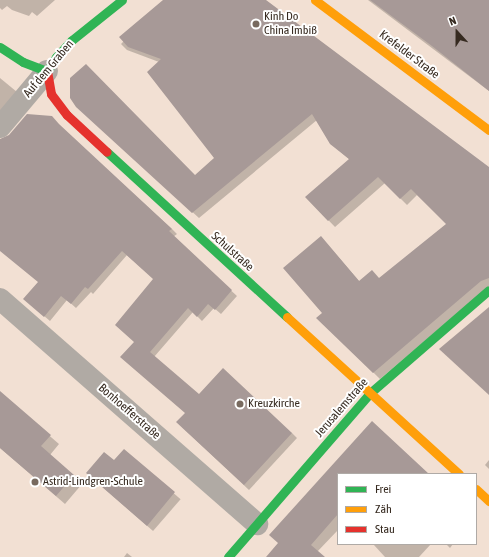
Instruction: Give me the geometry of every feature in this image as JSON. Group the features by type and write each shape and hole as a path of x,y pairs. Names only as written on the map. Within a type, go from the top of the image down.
{"street":[{"name":"Auf dem Graben","path":"0,128 47,71 56,56 72,40 122,0"},
{"name":"Krefelder Straße","path":"315,0 489,130"},
{"path":"0,47 24,62 47,71"},
{"name":"Schulstraße","path":"47,71 52,94 67,115 458,473"},
{"name":"Jerusalemstraße","path":"228,557 370,393 489,290"},
{"name":"Bonhoefferstraße","path":"0,299 257,524"},
{"path":"477,490 489,501"}],"building":[{"path":"163,0 266,0 489,167 489,278 481,281 373,373 316,318 322,313 283,268 321,236 359,281 372,270 379,278 446,224 411,189 400,199 378,177 328,221 305,197 349,159 330,144 312,114 192,213 76,107 70,98 70,78 86,64 195,175 214,158 147,72 161,59 128,47 119,37"},
{"path":"370,0 489,0 489,91 432,46"},
{"path":"27,114 52,116 172,229 169,231 232,290 215,310 208,304 197,317 188,308 150,352 199,394 223,368 292,433 244,485 176,422 185,413 120,357 134,342 115,325 153,279 122,251 88,289 85,287 71,304 61,296 44,317 23,299 38,282 0,251 0,139 9,135"},
{"path":"489,307 489,395 439,349"},
{"path":"0,391 51,435 41,446 74,475 56,496 0,448"},
{"path":"372,421 428,473 337,473 337,515 311,545 325,557 266,557 278,543 269,535"},
{"path":"124,449 175,492 147,526 86,473 104,452 114,460"}],"traffic: fast":[{"path":"47,71 56,57 72,40 122,0"},
{"path":"0,47 23,62 47,71"},
{"path":"107,152 287,317"},
{"path":"228,557 370,393 489,290"}],"traffic: slow":[{"path":"315,0 489,130"},
{"path":"287,317 458,473"},
{"path":"477,490 489,501"}],"traffic: jam":[{"path":"47,71 51,94 67,115 107,152"}],"place":[{"name":"Kinh Do China Imbiß","path":"256,24"},
{"name":"Kreuzkirche","path":"240,404"},
{"name":"Astrid-Lindgren-Schule","path":"35,482"}]}
